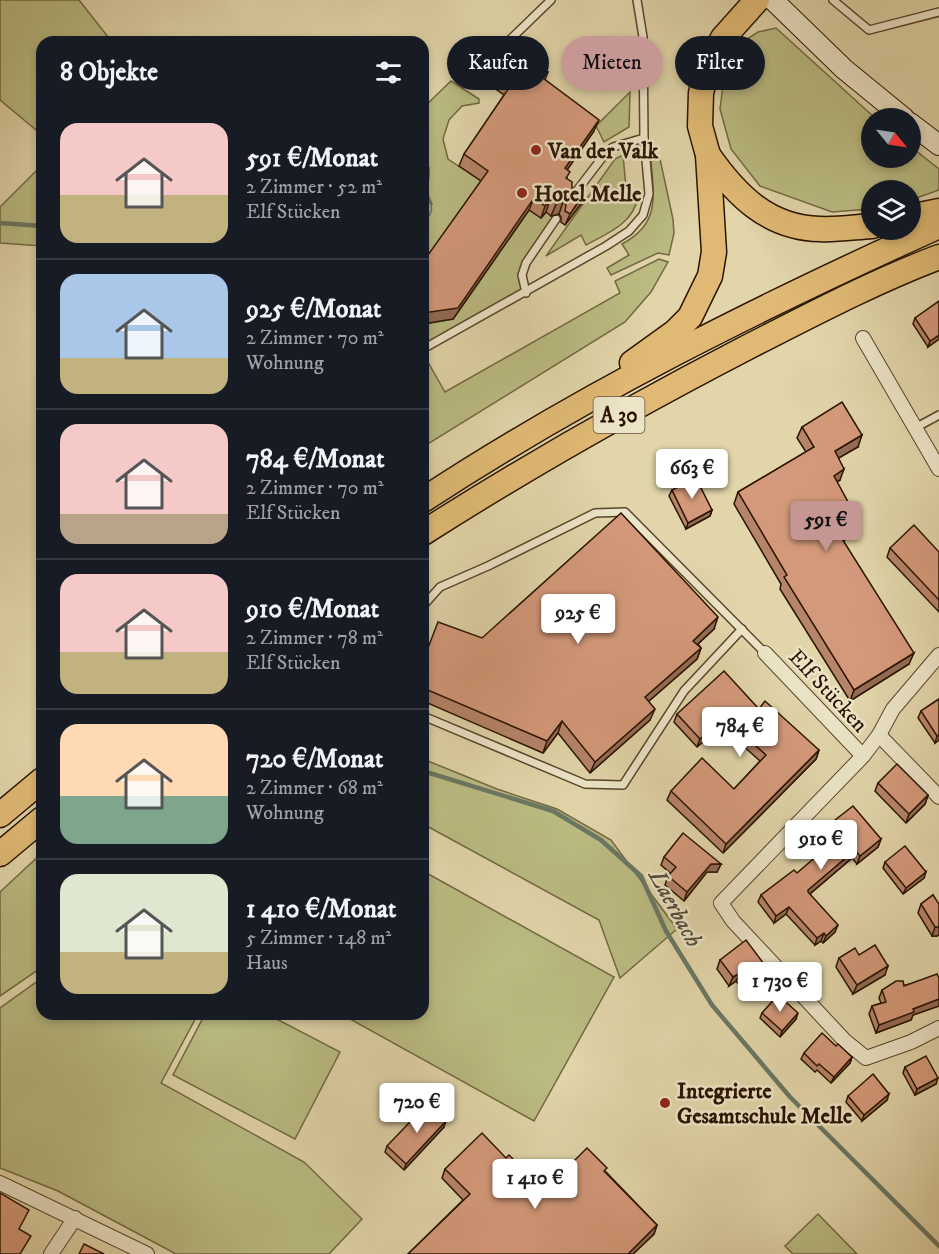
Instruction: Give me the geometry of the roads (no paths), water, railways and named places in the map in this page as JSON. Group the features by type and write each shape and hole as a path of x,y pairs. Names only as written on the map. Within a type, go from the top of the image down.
{"highway":[{"path":"554,420 675,332 690,317 710,276 714,252 708,155 700,126 701,93 708,66 723,38 757,0"},
{"path":"708,155 727,183 752,206 782,223 819,230 861,226"},
{"path":"921,215 939,211"},
{"name":"A 30","path":"429,496 554,420 707,336 939,226"},
{"name":"A 30","path":"429,529 517,473 654,395 821,309 939,257"},
{"path":"0,815 36,785"},
{"path":"0,854 36,824"}],"main road":[{"path":"773,0 844,69 892,108"},
{"path":"921,131 939,145"}],"street":[{"path":"863,338 939,470"},
{"name":"Elf Stücken","path":"765,653 863,756"},
{"name":"Elf Stücken","path":"939,655 893,709 879,735 863,756 721,903 733,921 845,1041 867,1058 911,1042 939,1028"},
{"path":"879,735 939,797"},
{"path":"0,1183 147,1254"},
{"path":"51,1254 75,1218"}],"lane":[{"path":"514,36 551,0"},
{"path":"429,346 606,246 629,231 643,215 649,194 644,138 643,37 637,0"},
{"path":"833,0 869,30 939,12"},
{"path":"572,197 613,147 644,138"},
{"path":"526,292 522,275 526,262 556,219"},
{"path":"915,429 939,415"},
{"path":"429,599 440,587 595,513 625,512 765,653"},
{"path":"429,719 585,784 623,785 684,691 742,629"}],"waterway":[{"name":"Laerbach","path":"0,223 36,226"},
{"name":"Laerbach","path":"429,773 553,811 601,840 641,876 666,931 712,1005 790,1097 939,1246"}],"place":[{"name":"Van der Valk","path":"536,150"},
{"name":"Hotel Melle","path":"522,193"},
{"name":"Integrierte Gesamtschule Melle","path":"665,1103"}]}
